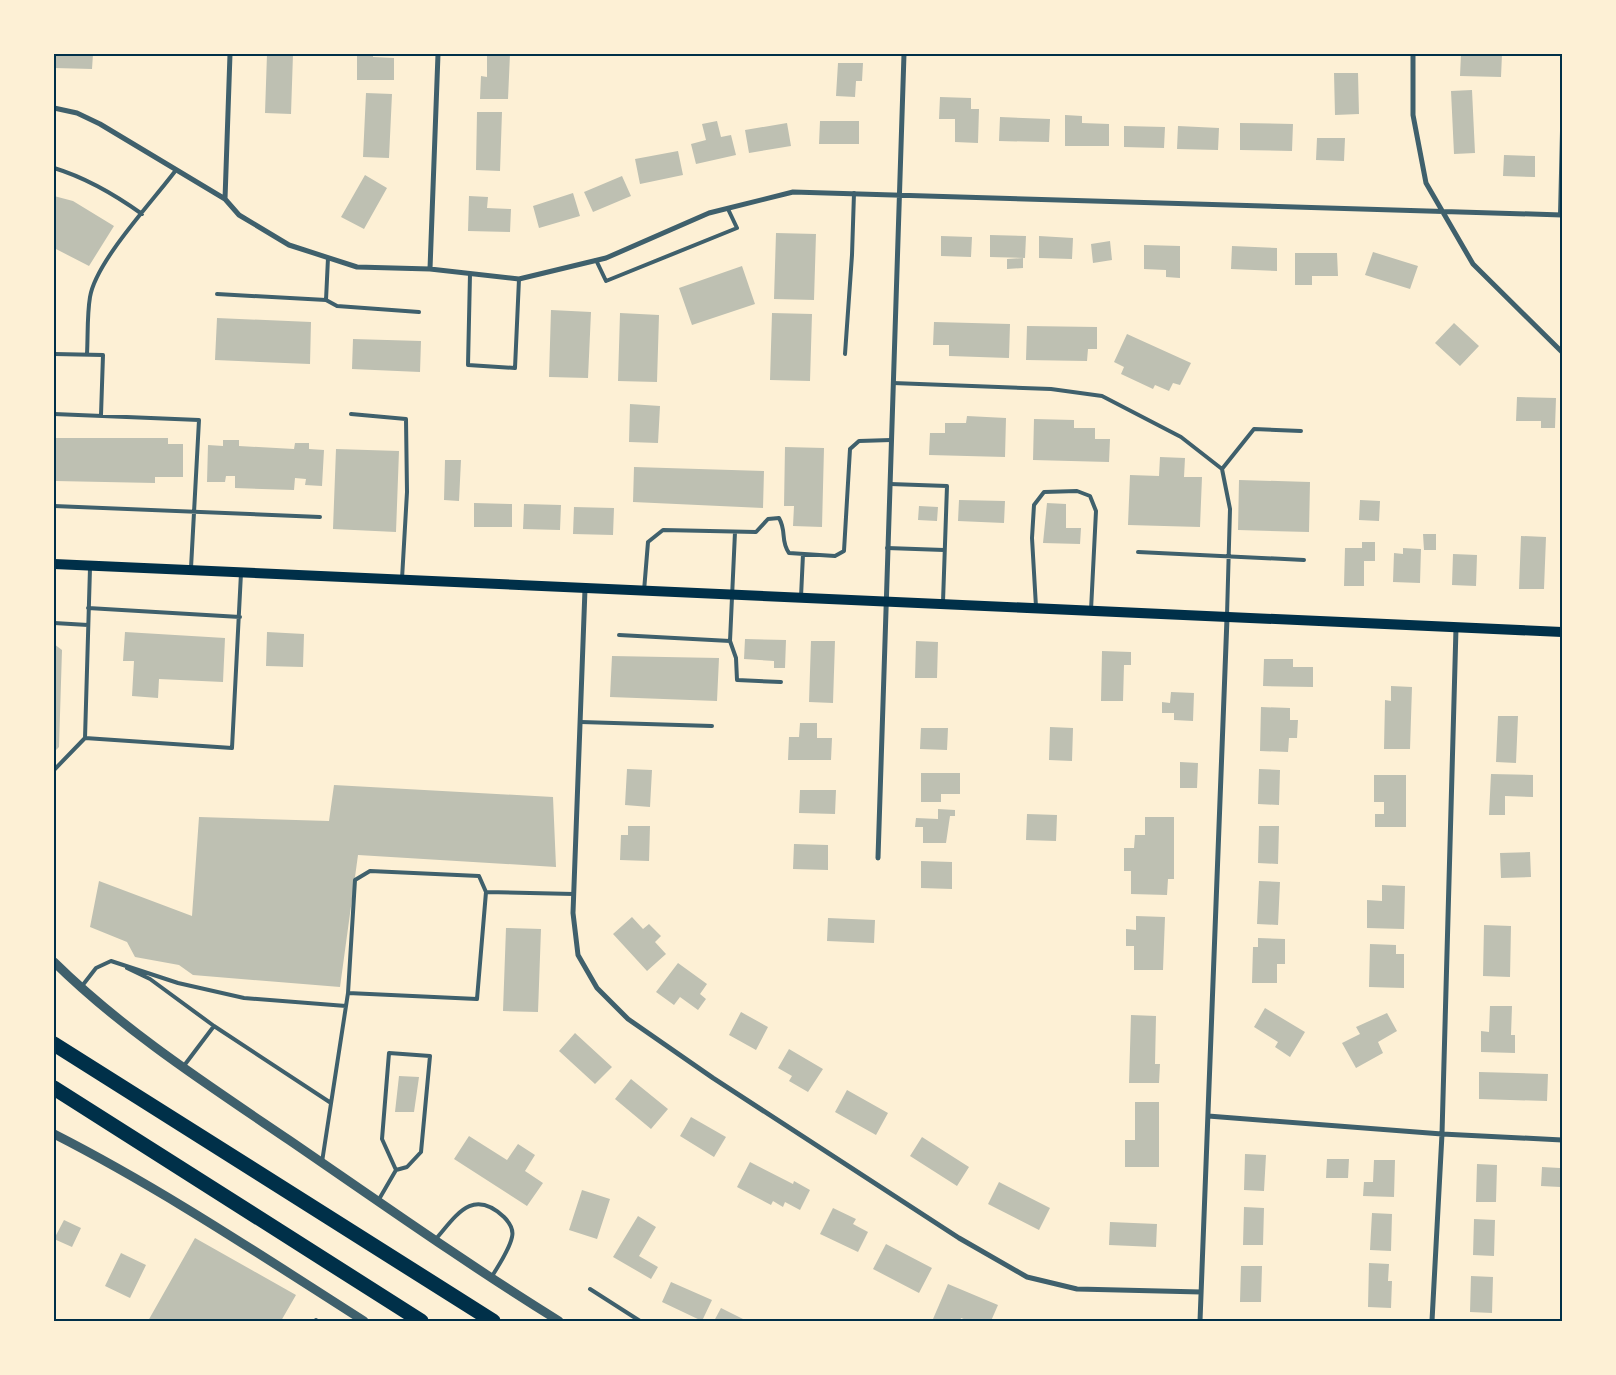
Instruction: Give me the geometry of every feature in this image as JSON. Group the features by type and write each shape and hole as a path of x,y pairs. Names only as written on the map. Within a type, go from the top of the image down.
{"highway":[{"path":"57,1045 493,1321"},
{"path":"54,1088 421,1321"}],"main road":[{"path":"54,564 585,590 885,601 1090,612 1562,632"}],"street":[{"path":"225,199 230,54"},
{"path":"430,269 438,54"},
{"path":"878,858 904,54"},
{"path":"1413,54 1414,116 1419,154 1426,183 1439,210 1473,264 1562,352"},
{"path":"54,108 77,113 100,124 225,199 239,215 290,245 357,267 430,269 519,279 596,260 710,213 793,192 1561,215"},
{"path":"585,590 573,913 578,955 597,988 628,1019 712,1078 959,1238 1027,1277 1076,1289 1201,1292"},
{"path":"1200,1321 1227,618"},
{"path":"1432,1321 1442,1134 1456,628"},
{"path":"54,962 81,988 183,1067 491,1278 559,1321"},
{"path":"1208,1116 1442,1134 1562,1140"},
{"path":"54,1134 184,1206 364,1321"}],"lane":[{"path":"1561,215 1562,131"},
{"path":"54,168 78,175 116,195 142,214"},
{"path":"87,354 90,295 99,272 118,243 176,170"},
{"path":"845,354 852,256 854,193"},
{"path":"596,260 606,281 737,228 728,208"},
{"path":"326,300 328,258"},
{"path":"470,274 468,365 515,368 519,279"},
{"path":"217,294 326,300 337,306 419,312"},
{"path":"54,354 103,355 101,416"},
{"path":"893,382 1052,389 1102,396 1182,437 1222,469 1230,509 1227,618"},
{"path":"54,414 198,420 191,570"},
{"path":"351,414 406,419 407,492 402,581"},
{"path":"1222,469 1254,429 1301,431"},
{"path":"644,592 648,542 663,530 756,532 768,519 779,518 784,526 783,544 789,554 835,556 844,551 850,449 859,441 891,440"},
{"path":"889,484 947,486 943,604"},
{"path":"1036,609 1032,538 1034,505 1044,492 1076,490 1090,496 1096,511 1090,612"},
{"path":"54,506 320,517"},
{"path":"735,532 730,641 736,658 737,680 781,682"},
{"path":"887,548 944,550"},
{"path":"1138,552 1304,560"},
{"path":"801,598 803,554"},
{"path":"54,770 85,738 90,566"},
{"path":"85,738 232,748 241,573"},
{"path":"88,608 240,617"},
{"path":"54,623 88,625"},
{"path":"619,635 730,641"},
{"path":"580,722 712,726"},
{"path":"322,1163 348,993 355,880 370,872 480,876 486,892 477,998 348,993"},
{"path":"486,892 574,894"},
{"path":"81,988 96,968 111,961 178,982 244,998 346,1006"},
{"path":"111,961 150,979 214,1026 331,1103"},
{"path":"183,1067 214,1026"},
{"path":"378,1201 396,1170 407,1167 421,1152 430,1056 389,1053 382,1139 396,1170"},
{"path":"435,1240 467,1207 482,1203 490,1206 510,1224 513,1232 510,1244 491,1278"},
{"path":"590,1289 640,1321"}],"building":[{"path":"54,54 93,54 92,69 54,68"},
{"path":"267,54 293,54 291,114 265,113"},
{"path":"357,54 373,54 373,57 394,58 394,80 357,80"},
{"path":"487,54 510,54 508,99 480,99 481,76 487,77"},
{"path":"1461,54 1502,54 1501,77 1460,76"},
{"path":"838,63 863,63 862,81 856,81 855,97 836,96"},
{"path":"1334,73 1358,73 1359,114 1335,115"},
{"path":"1472,90 1475,153 1454,154 1451,91"},
{"path":"366,93 392,94 389,158 363,157"},
{"path":"940,97 971,98 971,109 979,109 978,143 955,142 955,119 939,119"},
{"path":"477,112 502,112 500,171 476,170"},
{"path":"1065,115 1082,116 1082,123 1109,124 1109,146 1065,146"},
{"path":"1000,117 1050,119 1049,142 999,141"},
{"path":"717,121 721,137 731,135 736,155 696,164 691,144 706,140 702,124"},
{"path":"820,121 859,121 859,144 819,144"},
{"path":"787,123 791,146 749,153 745,130"},
{"path":"1240,123 1293,124 1292,151 1240,150"},
{"path":"1124,126 1165,127 1164,148 1124,147"},
{"path":"1178,126 1219,128 1218,150 1177,149"},
{"path":"1317,138 1345,138 1344,161 1316,160"},
{"path":"678,151 683,175 640,184 635,159"},
{"path":"1504,155 1535,156 1535,177 1503,176"},
{"path":"365,175 387,188 364,229 341,217"},
{"path":"622,176 631,196 593,212 584,192"},
{"path":"573,193 580,216 539,228 533,206"},
{"path":"54,196 73,201 114,226 89,266 54,248"},
{"path":"469,196 488,197 487,208 511,209 510,232 468,231"},
{"path":"776,233 816,234 814,300 774,299"},
{"path":"990,235 1026,236 1025,258 990,257"},
{"path":"941,236 972,237 971,257 941,256"},
{"path":"1039,236 1073,238 1072,259 1039,258"},
{"path":"1110,241 1112,260 1093,263 1091,244"},
{"path":"1144,245 1180,246 1180,278 1166,277 1166,270 1144,269"},
{"path":"1232,246 1277,248 1277,271 1231,269"},
{"path":"1373,252 1418,266 1410,289 1365,275"},
{"path":"1295,253 1337,253 1338,276 1312,276 1312,285 1295,285"},
{"path":"1023,258 1023,268 1007,269 1007,259"},
{"path":"742,266 755,304 692,325 679,288"},
{"path":"551,310 591,312 588,378 549,377"},
{"path":"620,313 659,315 657,382 618,381"},
{"path":"772,313 812,314 810,381 770,380"},
{"path":"217,318 311,322 310,364 215,360"},
{"path":"934,322 1010,324 1009,358 949,356 949,345 933,345"},
{"path":"1454,323 1479,346 1460,366 1435,343"},
{"path":"1027,326 1097,327 1097,349 1088,349 1087,361 1026,360"},
{"path":"1127,334 1191,363 1180,385 1173,383 1169,391 1155,385 1153,389 1121,374 1124,367 1114,362"},
{"path":"353,339 421,341 420,372 352,369"},
{"path":"1517,397 1556,398 1555,428 1541,428 1541,421 1516,421"},
{"path":"630,404 660,406 658,443 629,442"},
{"path":"967,416 1006,418 1005,457 929,455 930,433 945,433 945,423 966,423"},
{"path":"1034,419 1074,420 1074,428 1095,428 1095,439 1110,439 1109,462 1033,460"},
{"path":"54,438 168,438 168,444 183,444 183,477 155,477 155,483 55,481"},
{"path":"223,440 239,440 239,446 294,449 295,443 309,443 309,449 324,450 322,486 305,485 306,479 295,478 294,490 235,488 235,476 226,476 225,482 207,482 208,445 223,446"},
{"path":"785,447 824,448 822,527 793,526 794,506 784,506"},
{"path":"336,449 399,451 396,532 333,529"},
{"path":"1160,457 1185,458 1184,477 1202,477 1200,527 1128,525 1130,475 1159,476"},
{"path":"445,460 461,460 459,501 444,500"},
{"path":"634,467 764,471 763,508 633,502"},
{"path":"1239,480 1310,482 1309,532 1238,530"},
{"path":"959,500 1005,501 1004,523 958,521"},
{"path":"1360,500 1380,501 1379,521 1359,520"},
{"path":"474,503 512,504 512,527 474,527"},
{"path":"1047,503 1066,504 1066,528 1081,528 1080,544 1043,543"},
{"path":"524,504 561,505 560,530 523,529"},
{"path":"919,506 938,507 937,521 918,520"},
{"path":"574,507 614,508 613,535 573,534"},
{"path":"1423,534 1436,534 1436,550 1424,550"},
{"path":"1521,536 1546,537 1544,589 1519,589"},
{"path":"1362,542 1375,542 1375,561 1364,561 1364,586 1344,586 1345,548 1362,548"},
{"path":"1403,548 1421,549 1420,583 1393,582 1394,553 1403,554"},
{"path":"1453,554 1477,555 1476,586 1452,585"},
{"path":"125,632 225,638 223,682 159,679 158,698 132,696 134,661 123,661"},
{"path":"267,632 304,634 303,667 266,666"},
{"path":"745,639 786,640 785,668 774,668 774,661 744,659"},
{"path":"811,641 835,641 833,703 809,702"},
{"path":"916,641 938,642 937,678 915,678"},
{"path":"54,644 62,650 59,747 54,752"},
{"path":"1102,651 1131,652 1131,665 1124,665 1123,701 1101,701"},
{"path":"612,656 719,658 717,701 610,697"},
{"path":"1264,659 1293,659 1293,667 1313,667 1313,687 1263,686"},
{"path":"1391,686 1412,687 1410,749 1384,749 1385,700 1391,701"},
{"path":"1171,692 1194,693 1193,721 1174,720 1174,713 1162,713 1162,702 1170,703"},
{"path":"1261,707 1290,708 1290,720 1298,720 1297,738 1289,738 1288,752 1260,751"},
{"path":"1498,716 1518,716 1516,763 1496,762"},
{"path":"800,723 817,723 817,738 832,738 831,760 788,760 789,737 799,737"},
{"path":"1050,727 1073,728 1072,761 1049,760"},
{"path":"921,728 948,728 947,750 920,749"},
{"path":"1180,762 1198,763 1197,788 1180,788"},
{"path":"627,769 652,770 650,807 625,805"},
{"path":"1259,769 1280,770 1279,805 1258,804"},
{"path":"921,773 960,773 960,794 941,794 941,802 921,802"},
{"path":"1491,774 1533,775 1533,797 1505,796 1505,815 1489,815"},
{"path":"1374,775 1406,775 1406,827 1375,827 1375,814 1384,814 1384,802 1374,802"},
{"path":"334,785 553,797 556,867 358,855 340,987 193,975 179,965 135,957 127,942 90,927 99,881 192,916 199,817 329,821"},
{"path":"800,790 836,790 835,814 799,813"},
{"path":"938,809 955,810 955,816 950,816 946,843 923,843 923,827 915,827 916,818 938,819"},
{"path":"1027,814 1057,815 1056,841 1026,840"},
{"path":"1145,817 1174,817 1174,879 1168,879 1167,895 1131,894 1131,871 1124,871 1124,848 1134,848 1135,835 1145,835"},
{"path":"628,826 650,826 649,861 620,860 621,835 628,835"},
{"path":"1259,826 1279,826 1278,864 1258,863"},
{"path":"794,844 828,845 828,870 793,869"},
{"path":"1530,852 1531,877 1501,878 1500,853"},
{"path":"921,861 952,862 952,889 921,888"},
{"path":"1259,881 1280,882 1278,925 1257,924"},
{"path":"1382,885 1405,886 1404,929 1367,928 1367,900 1382,901"},
{"path":"1136,916 1165,917 1163,970 1134,970 1134,946 1126,946 1126,929 1136,930"},
{"path":"632,917 643,929 649,924 661,936 655,942 666,954 647,971 613,934"},
{"path":"828,918 875,920 874,943 827,941"},
{"path":"1484,925 1511,926 1510,977 1483,976"},
{"path":"506,928 541,929 538,1012 503,1011"},
{"path":"1258,938 1285,939 1285,964 1277,964 1277,983 1252,983 1253,947 1258,947"},
{"path":"1370,944 1396,945 1396,954 1404,954 1404,988 1369,987"},
{"path":"678,963 707,984 700,994 706,999 698,1010 680,997 674,1005 656,992"},
{"path":"1490,1006 1512,1006 1511,1035 1515,1035 1515,1053 1481,1052 1481,1031 1489,1032"},
{"path":"1265,1008 1305,1032 1290,1057 1275,1047 1278,1042 1254,1027"},
{"path":"741,1012 768,1027 756,1050 729,1035"},
{"path":"1387,1013 1397,1031 1378,1042 1383,1053 1356,1068 1342,1043 1360,1034 1356,1027"},
{"path":"1131,1015 1156,1016 1155,1064 1160,1064 1159,1083 1129,1083"},
{"path":"575,1033 612,1067 595,1084 559,1051"},
{"path":"789,1049 823,1069 808,1092 789,1081 792,1076 778,1068"},
{"path":"1479,1072 1548,1074 1547,1101 1479,1099"},
{"path":"399,1076 419,1077 414,1112 395,1112"},
{"path":"631,1079 668,1109 651,1129 615,1099"},
{"path":"847,1090 888,1113 876,1135 835,1112"},
{"path":"1135,1102 1159,1102 1159,1167 1125,1167 1125,1140 1135,1140"},
{"path":"691,1117 726,1137 714,1157 680,1136"},
{"path":"469,1136 507,1160 518,1144 535,1155 525,1171 543,1183 527,1206 454,1159"},
{"path":"922,1137 969,1167 957,1186 910,1156"},
{"path":"1245,1154 1266,1155 1264,1191 1244,1190"},
{"path":"1327,1159 1349,1159 1348,1178 1326,1178"},
{"path":"1374,1160 1395,1160 1394,1197 1363,1196 1364,1182 1373,1182"},
{"path":"750,1162 793,1184 794,1181 810,1190 800,1210 785,1202 783,1207 773,1201 771,1205 737,1187"},
{"path":"1477,1164 1497,1165 1496,1202 1476,1202"},
{"path":"1542,1167 1560,1168 1560,1187 1541,1186"},
{"path":"999,1182 1050,1208 1039,1230 988,1204"},
{"path":"582,1190 610,1199 597,1239 569,1230"},
{"path":"1244,1207 1264,1208 1263,1245 1243,1245"},
{"path":"833,1208 856,1219 853,1224 868,1232 858,1252 820,1234"},
{"path":"1372,1213 1392,1214 1391,1251 1370,1250"},
{"path":"638,1216 656,1227 639,1256 658,1267 651,1279 613,1257"},
{"path":"1474,1219 1495,1220 1494,1256 1473,1255"},
{"path":"64,1220 81,1228 72,1247 54,1239"},
{"path":"1110,1222 1157,1224 1156,1247 1109,1245"},
{"path":"195,1238 296,1295 281,1321 148,1321"},
{"path":"886,1244 932,1268 919,1293 873,1269"},
{"path":"121,1253 146,1265 130,1298 105,1286"},
{"path":"1369,1263 1389,1264 1388,1281 1392,1281 1391,1308 1368,1307"},
{"path":"1241,1266 1262,1266 1261,1302 1240,1302"},
{"path":"1471,1276 1493,1277 1492,1313 1470,1312"},
{"path":"671,1282 712,1300 702,1321 662,1302"},
{"path":"948,1284 998,1305 991,1321 969,1321 961,1318 960,1321 939,1321 933,1319"},
{"path":"721,1308 747,1321 714,1321"}]}
